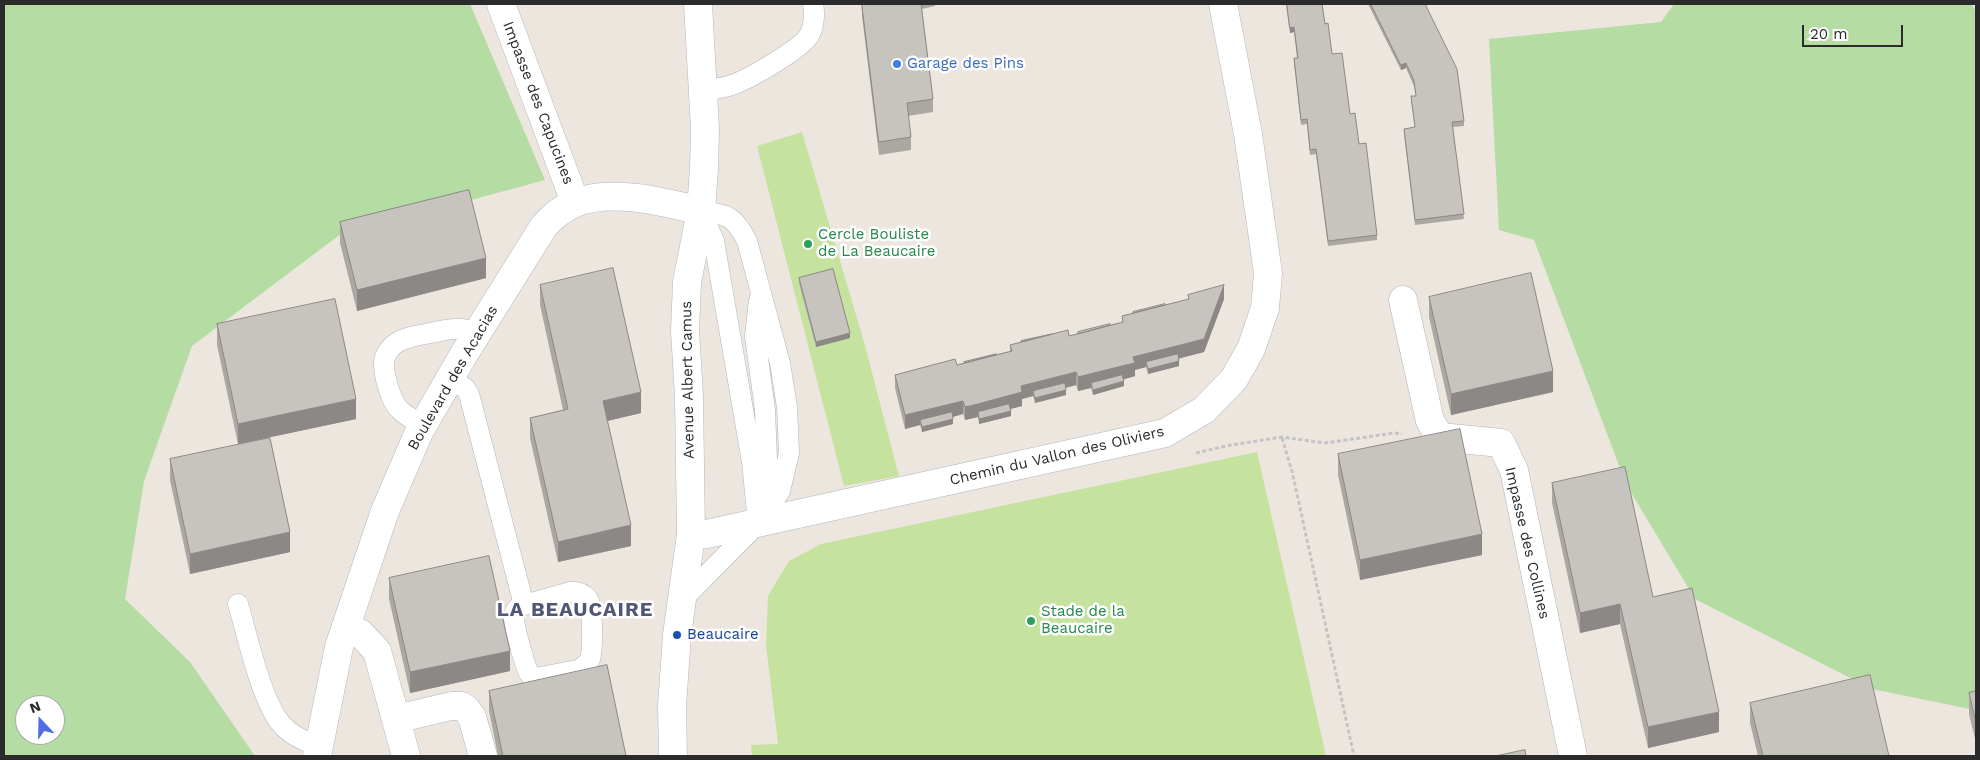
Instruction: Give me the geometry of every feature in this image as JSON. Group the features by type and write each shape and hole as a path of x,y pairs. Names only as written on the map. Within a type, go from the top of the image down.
{"street":[{"name":"Impasse des Capucines","path":"501,4 575,202"},
{"name":"Avenue Albert Camus","path":"673,756 672,706 677,635 691,535 689,396 685,331 687,282 701,210 705,129 698,4"},
{"name":"Chemin du Vallon des Oliviers","path":"691,535 707,534 1165,434 1204,410 1234,379 1251,349 1265,308 1268,273 1248,134 1223,4"},
{"name":"Boulevard des Acacias","path":"318,752 339,647 385,511 423,425 544,226 555,214 575,202 596,198 621,196 701,210"},
{"name":"Impasse des Collines","path":"1403,300 1430,421 1440,437 1501,443 1514,470 1573,756"},
{"path":"346,627 360,633 377,651 406,756"},
{"path":"396,719 451,706 462,706 472,717 483,756"}],"lane":[{"path":"703,90 730,86 794,51 810,35 814,12 813,4"},
{"path":"701,210 714,242 752,462 758,523"},
{"path":"682,600 758,523 780,491 789,453 787,407 780,363 747,241 739,225 722,213 701,210"},
{"path":"423,425 397,407 392,398 384,363 388,351 394,344 407,338 450,329 467,329 477,334"},
{"path":"450,378 465,388 469,394 524,605"},
{"path":"570,592 578,592 587,598 590,603 591,653 584,667 541,678 532,677 526,666 514,620 517,608 524,605 570,592"},
{"path":"238,604 271,710 283,726 318,752"}],"path":[{"path":"1282,437 1292,471 1354,756"}],"green space":[{"path":"4,4 470,4 545,180 338,236 192,346 144,481 125,599 190,662 255,756 4,756"},
{"path":"1674,4 1971,4 1976,11 1976,708 1970,709 1872,689 1695,599 1626,484 1534,240 1499,230 1489,39 1661,22"},
{"name":"Cercle Bouliste de La Beaucaire","path":"802,132 864,342 899,476 844,486 757,146"},
{"name":"Stade de la Beaucaire","path":"1257,452 1326,756 752,756 751,745 778,744 766,645 768,596 789,561 821,544"}],"building":[{"name":"Garage des Pins","path":"862,4 921,4 933,99 907,103 911,137 879,142"},
{"path":"1287,4 1322,4 1325,24 1328,23 1332,54 1342,53 1350,114 1355,113 1359,144 1366,143 1377,235 1328,241 1316,149 1310,150 1307,119 1301,120 1294,58 1298,58 1294,27 1290,28"},
{"path":"1371,4 1425,4 1457,69 1464,121 1452,122 1464,214 1415,220 1404,129 1415,127 1411,96 1416,96 1414,81 1406,63 1401,65"},
{"path":"469,190 486,258 357,290 340,222"},
{"path":"613,268 641,392 603,401 631,525 558,542 530,418 568,409 540,285"},
{"path":"833,269 850,333 816,342 799,278"},
{"path":"1531,273 1553,371 1451,394 1429,297"},
{"path":"1224,285 1204,339 1133,357 1135,363 1078,377 1076,372 1021,386 1022,392 978,404 965,407 963,401 905,415 895,375 955,359 957,365 1012,351 1010,345 1068,330 1069,336 1123,322 1122,316 1189,299 1188,295"},
{"path":"335,299 356,399 238,424 217,324"},
{"path":"1165,305 1133,313 1133,312"},
{"path":"1110,325 1078,334 1078,332"},
{"path":"996,354 965,363 964,362"},
{"path":"1178,354 1179,361 1148,369 1146,362"},
{"path":"1122,375 1124,381 1093,390 1091,383"},
{"path":"1065,383 1066,390 1035,398 1033,391"},
{"path":"1009,404 1011,411 979,419 978,412"},
{"path":"952,412 953,419 922,427 920,420"},
{"path":"1460,429 1482,534 1360,560 1338,454"},
{"path":"270,438 290,532 190,554 170,459"},
{"path":"1625,467 1653,597 1692,588 1719,712 1648,727 1620,604 1580,613 1552,483"},
{"path":"489,556 510,651 410,672 389,578"},
{"path":"607,665 626,756 503,756 489,691"},
{"path":"1870,675 1889,756 1763,756 1750,703"},
{"path":"1976,691 1976,722 1969,693"},
{"path":"1525,750 1526,756 1496,756"}],"place":[{"name":"Garage des Pins","path":"897,64"},
{"name":"Cercle Bouliste de La Beaucaire","path":"808,244"},
{"name":"Stade de la Beaucaire","path":"1031,621"},
{"name":"Beaucaire","path":"677,635"}],"district":[{"name":"LA BEAUCAIRE","path":"575,610"}]}
